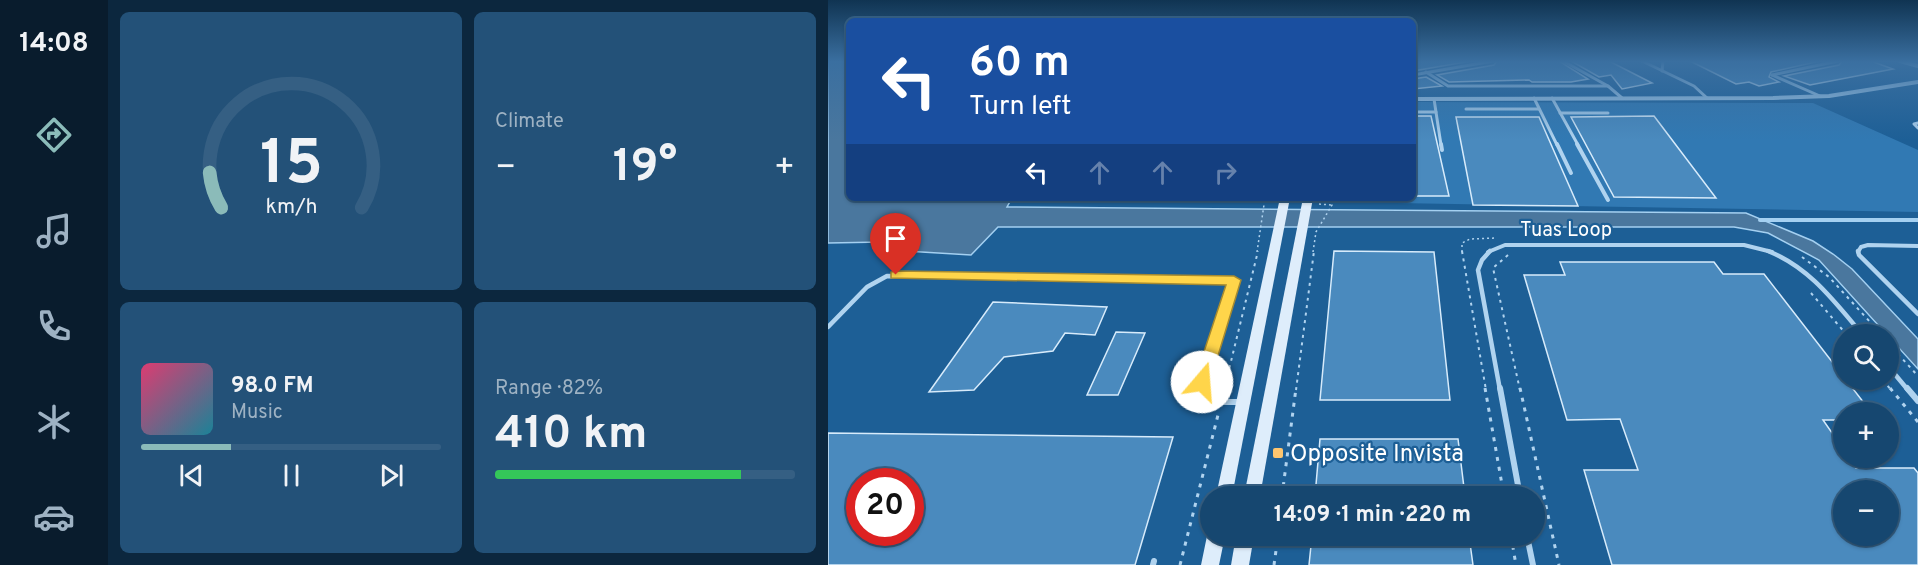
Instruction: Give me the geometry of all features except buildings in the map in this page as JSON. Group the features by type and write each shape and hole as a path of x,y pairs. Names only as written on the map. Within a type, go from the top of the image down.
{"street":[{"path":"1416,99 1820,96 1876,87"},
{"path":"1226,486 1284,201"},
{"path":"1254,486 1307,201"},
{"path":"1210,565 1214,546"},
{"path":"1240,565 1243,546"}],"lane":[{"path":"1610,87 1622,98"},
{"path":"1695,87 1707,98"},
{"path":"1801,87 1820,96"},
{"path":"1534,98 1571,173"},
{"path":"1552,98 1608,200"},
{"path":"1434,99 1442,150"},
{"path":"1466,109 1539,109"},
{"path":"1416,112 1436,112"},
{"path":"1560,113 1608,113"},
{"path":"1918,123 1914,124 1918,128"},
{"name":"Tuas Loop","path":"1518,486 1478,270 1481,258 1491,249 1505,245 1744,245 1767,249 1790,259 1809,272 1853,324"},
{"path":"1918,246 1868,245 1861,247 1858,251 1859,255 1918,314"},
{"path":"828,327 867,287 887,276 1234,280 1195,402 1243,402"},
{"path":"1899,379 1918,401"},
{"path":"1529,546 1533,565"}],"path":[{"path":"1180,565 1262,233 1265,201"},
{"path":"1283,486 1316,232 1332,205 1332,201"},
{"path":"1502,486 1461,247 1462,243 1470,239 1504,237"},
{"path":"1518,253 1504,257 1493,268 1559,565"},
{"path":"1795,253 1829,277 1872,324"},
{"path":"1805,285 1838,324"},
{"path":"1899,355 1918,376"},
{"path":"1891,390 1918,422"},
{"path":"1274,565 1277,546"},
{"path":"1513,546 1516,565"}],"shaded area":[{"path":"828,87 846,87 846,201 1010,201 1007,207 1746,213 1813,241 1852,269 1918,339 1918,369 1899,348 1899,324 1877,324 1819,260 1768,233 1734,227 998,227 971,255 905,251 882,242 828,243"},
{"path":"1416,102 1813,103 1918,150 1918,212 1339,202 1416,201"},
{"path":"1012,201 1259,201 1259,203"}],"waterway":[{"path":"1760,220 1918,220"}],"place":[{"name":"Opposite Invista","path":"1278,453"}],"route":[{"path":"896,275 1234,280 1202,382"}]}
